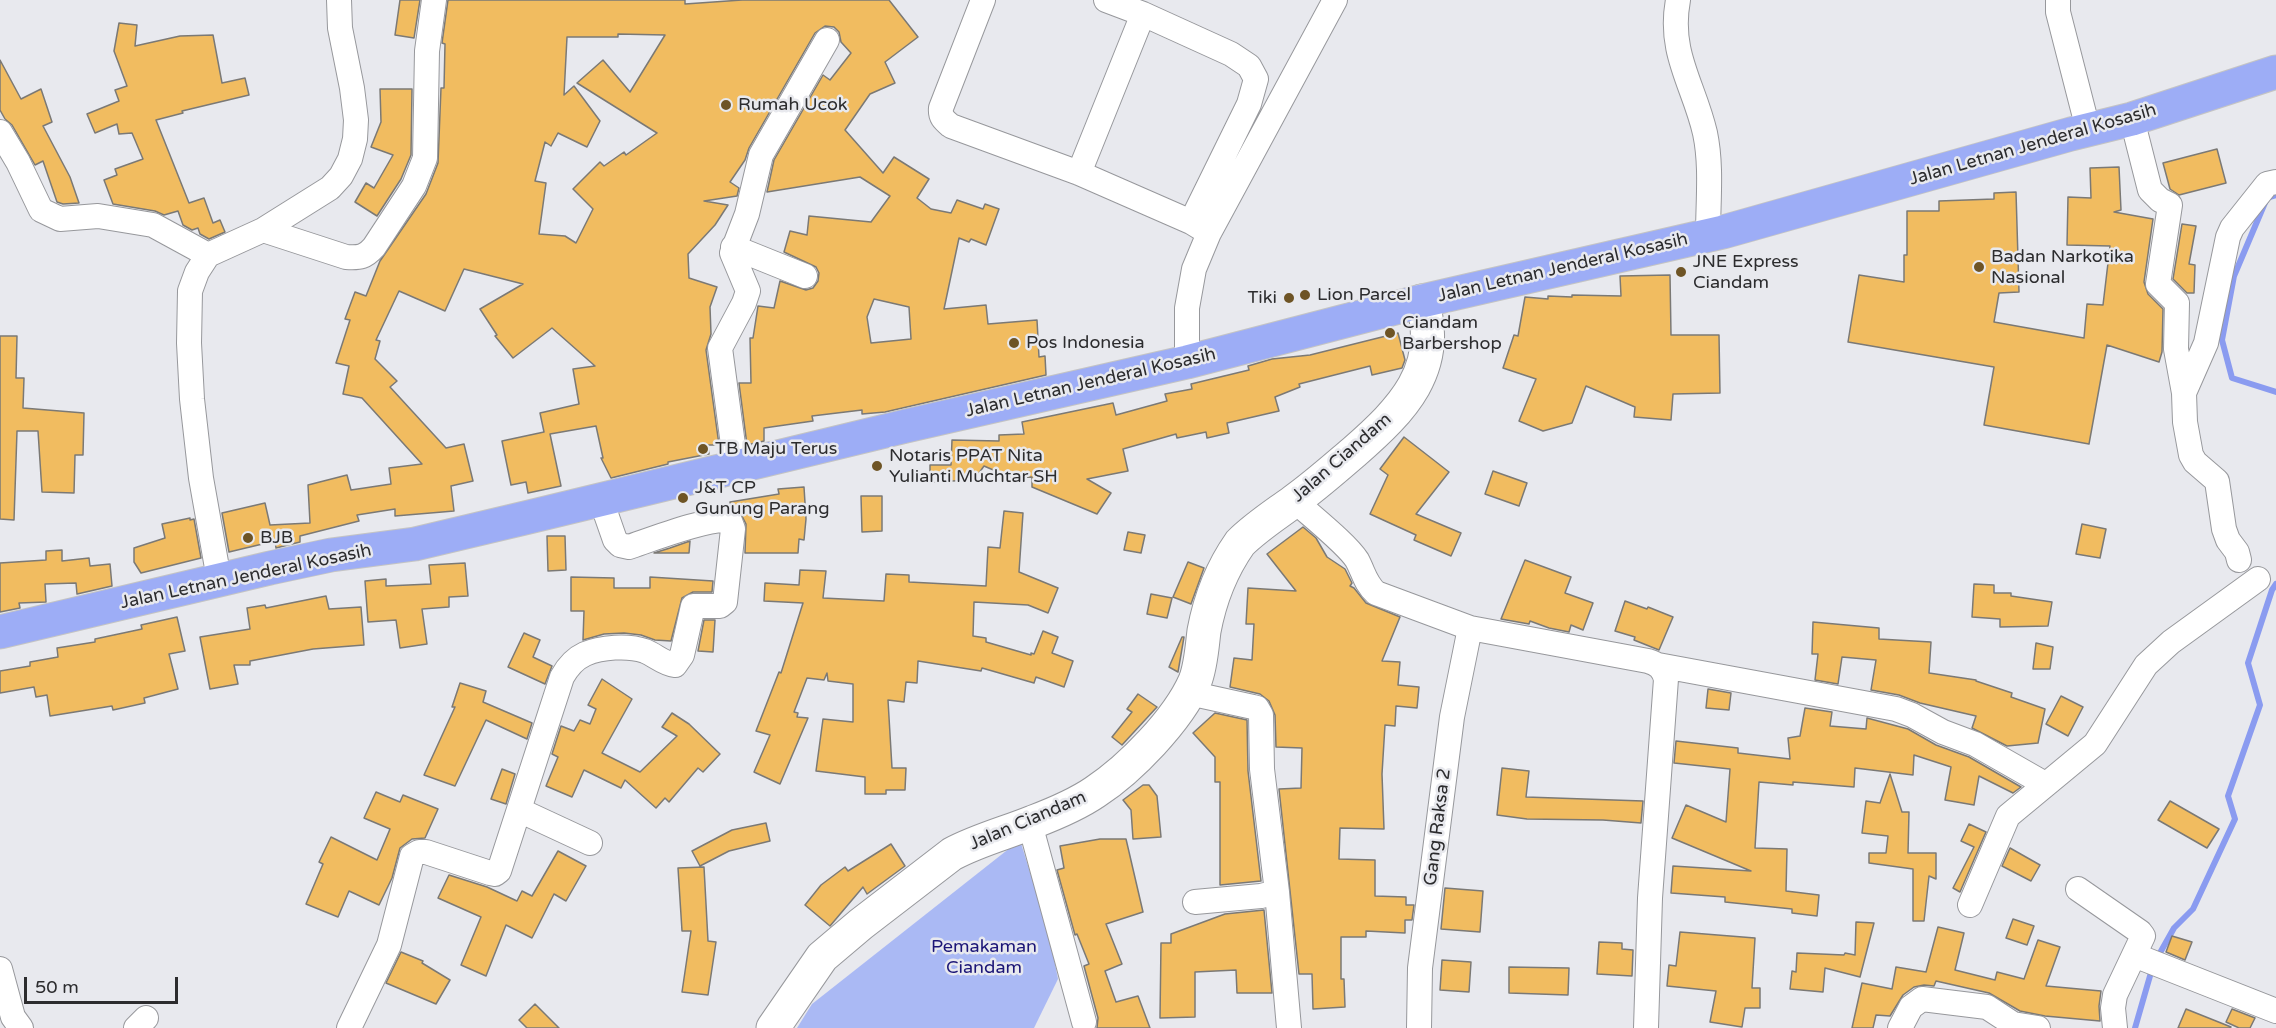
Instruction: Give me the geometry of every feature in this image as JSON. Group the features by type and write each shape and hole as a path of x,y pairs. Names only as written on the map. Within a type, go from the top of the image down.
{"highway":[{"name":"Jalan Letnan Jenderal Kosasih","path":"0,632 219,579 331,555 415,544 1187,362 1422,301 1733,229 2132,118 2276,72"}],"street":[{"path":"219,579 201,478 189,343 190,291 197,272 208,255 263,230 330,188 341,176 350,159 355,139 356,120 340,28 339,0"},
{"path":"263,230 346,257 359,258 368,254 374,247 414,186 425,158 426,51 434,0"},
{"path":"983,0 941,108 940,114 944,120 951,126 1079,173 1200,228"},
{"path":"1106,0 1143,14 1231,54 1249,66 1256,79 1249,104 1200,228 1187,308 1187,362"},
{"path":"1200,228 1335,0"},
{"path":"1678,0 1674,19 1678,52 1705,133 1709,158 1708,235"},
{"path":"2058,0 2058,12 2088,129"},
{"path":"1079,173 1143,14"},
{"path":"736,467 720,355 723,342 748,291 732,259 733,247 747,214 761,155 827,40"},
{"path":"2132,118 2150,190 2160,200 2170,205 2158,285 2177,303 2176,349 2191,455 2195,462 2217,482 2224,529 2239,560"},
{"path":"0,132 18,162 41,210 48,215 60,219 98,216 153,225 208,255"},
{"path":"2184,393 2206,343 2225,248 2232,228 2267,184 2276,182"},
{"path":"733,247 805,276"},
{"name":"Jalan Ciandam","path":"773,1028 822,957 853,930 952,854 1030,824 1081,801 1125,769 1170,721 1196,678 1214,590 1229,558 1249,533 1294,501 1383,426 1413,391 1427,351 1427,315 1422,301"},
{"path":"349,1028 389,945 412,856 419,852 426,852 499,872 562,678 568,667 585,654 630,648 647,652 668,664 675,665 682,655 693,606 720,606 725,602 733,529 729,521 706,523 629,547 620,545 615,540 601,500"},
{"path":"1294,501 1349,551 1357,561 1368,586 1376,593 1470,628 1896,709 1942,732 1975,744 2044,784"},
{"path":"1970,905 2008,816 2095,744 2146,664 2171,642 2258,579"},
{"name":"Gang Raksa 2","path":"1419,1028 1420,968 1452,717 1470,628"},
{"path":"1646,1028 1650,898 1666,679 1663,670 1658,665"},
{"path":"1189,693 1253,706 1262,715 1263,769 1289,1028"},
{"path":"519,810 590,843"},
{"path":"1030,824 1084,1022"},
{"path":"2078,889 2142,934 2142,940 2115,995 2113,1008 2115,1028"},
{"path":"1195,902 1254,897 1277,892"},
{"path":"2134,955 2276,1011"},
{"path":"0,969 13,1017 21,1028"},
{"path":"1900,1028 1911,1007 1922,999 1987,1007 2013,1024 2038,1028"}],"green space":[{"name":"Pemakaman Ciandam","path":"1020,840 1049,933 1058,979 1034,1028 797,1028 812,1004"}],"building":[{"path":"400,0 420,0 414,38 395,35"},
{"path":"448,0 685,0 685,4 742,0 889,0 918,37 885,62 895,83 870,94 845,130 883,173 894,157 929,179 917,198 931,209 951,213 957,200 983,209 985,204 999,209 986,245 971,239 969,242 959,238 944,309 986,305 988,324 1037,320 1039,357 1045,356 1046,375 885,412 862,414 862,410 812,416 813,421 764,428 764,441 747,445 739,383 751,383 750,338 753,338 758,306 774,308 780,281 806,290 813,288 818,281 819,273 816,267 784,252 790,231 807,235 809,216 871,222 890,196 860,177 767,192 774,160 823,75 830,80 851,53 841,42 839,32 834,27 825,26 815,33 749,148 745,160 730,182 739,188 737,196 704,201 728,205 715,225 688,254 689,278 717,287 710,307 711,334 706,350 719,445 708,445 709,454 668,462 668,464 611,478 601,458 603,458 596,426 550,434 561,486 528,493 526,482 511,485 502,441 544,432 540,413 579,404 573,369 595,366 552,328 513,358 495,336 497,335 480,309 523,284 464,269 445,311 399,291 376,340 380,341 375,359 397,381 390,387 446,448 464,444 473,481 451,486 454,511 395,516 395,509 357,515 359,521 300,536 300,542 276,548 275,541 229,552 222,513 265,503 270,525 310,523 308,485 347,475 351,490 391,484 389,468 422,464 362,398 343,394 349,366 336,363 350,320 345,319 355,292 366,296 380,261 426,194 438,163 441,88 444,88 445,44 442,43","holes":["618,34 665,35 630,92 603,60 577,83 657,133 626,155 624,152 604,166 600,162 573,189 593,209 576,243 565,236 539,234 546,183 535,181 545,142 551,146 558,133 587,147 600,121 574,86 564,95 567,37 618,37","874,299 909,307 911,339 871,343 867,317"]},
{"path":"119,23 137,25 135,46 180,36 213,35 222,83 245,78 249,95 182,111 183,113 156,120 189,203 204,198 213,223 220,220 225,232 209,239 200,234 198,228 192,230 183,225 178,211 164,215 155,211 113,204 104,180 117,175 115,169 143,159 132,133 119,134 117,124 95,133 87,114 119,101 115,90 127,86 114,51"},
{"path":"0,60 21,99 41,89 52,122 43,126 70,177 79,203 57,202 43,161 35,165 12,125 0,110"},
{"path":"380,89 412,89 411,155 401,179 377,216 355,202 366,183 374,188 393,155 371,147 381,122"},
{"path":"2217,149 2226,183 2179,195 2170,189 2163,163"},
{"path":"2119,167 2121,210 2114,212 2153,219 2144,282 2148,294 2163,309 2162,352 2159,362 2107,345 2089,444 1984,425 1994,367 1848,342 1859,275 1904,282 1904,255 1907,255 1907,211 1939,211 1939,201 1994,199 1994,193 2016,192 2019,292 1999,293 1994,322 2084,338 2087,304 2103,305 2110,246 2067,245 2068,197 2091,198 2090,168"},
{"path":"2182,224 2196,226 2189,264 2195,265 2194,293 2187,293 2173,279"},
{"path":"1670,275 1671,335 1719,335 1720,393 1673,394 1671,420 1634,417 1635,407 1586,386 1572,423 1543,431 1519,421 1536,379 1503,368 1514,335 1518,336 1525,297 1548,299 1548,296 1572,297 1572,295 1621,296 1620,276"},
{"path":"1398,333 1405,360 1402,368 1372,375 1370,366 1299,384 1300,387 1275,397 1279,411 1227,423 1229,433 1207,438 1206,432 1177,438 1176,434 1123,449 1128,471 1087,479 1111,493 1097,514 1032,487 1032,477 1012,478 984,466 974,480 930,482 930,465 951,465 952,440 999,441 999,435 1024,434 1022,422 1113,403 1116,415 1167,401 1165,394 1192,389 1191,384 1249,370 1248,366 1272,359 1310,355"},
{"path":"0,336 17,336 16,378 24,378 23,408 84,413 83,455 75,455 74,493 42,492 38,431 17,431 14,520 0,519"},
{"path":"1404,437 1449,472 1416,514 1461,533 1451,556 1414,540 1416,535 1370,514 1388,475 1380,469"},
{"path":"1493,471 1527,483 1519,506 1485,494"},
{"path":"804,487 806,519 804,540 799,539 798,553 745,553 746,524 739,510 731,507 730,502 779,494 778,489"},
{"path":"861,496 882,496 882,531 862,532"},
{"path":"1004,511 1023,513 1019,572 1058,588 1048,613 1028,605 974,602 973,636 986,638 986,642 1031,655 1031,653 1034,654 1043,631 1058,637 1052,653 1073,661 1064,687 1036,677 1034,683 982,668 981,671 918,661 917,683 906,682 904,702 888,700 892,768 906,768 905,790 886,790 886,794 865,794 865,777 816,771 823,719 853,722 853,684 828,681 827,673 824,680 807,678 794,712 798,713 797,717 808,718 780,784 754,772 770,735 756,731 779,672 781,673 803,603 764,601 765,583 799,585 800,570 826,571 823,598 884,601 886,574 909,575 909,582 986,586 988,547 1000,548"},
{"path":"190,518 190,520 194,519 201,558 141,573 134,562 134,548 165,538 162,524"},
{"path":"2082,524 2106,529 2100,558 2076,554"},
{"path":"1303,527 1316,538 1327,557 1345,569 1352,583 1350,586 1366,603 1400,617 1382,661 1400,662 1398,685 1419,687 1417,708 1396,706 1395,726 1385,725 1382,774 1384,829 1340,828 1339,859 1375,860 1375,896 1406,897 1406,905 1414,905 1412,920 1405,920 1405,933 1366,931 1366,937 1341,937 1341,979 1344,979 1345,1007 1313,1009 1312,974 1299,974 1279,789 1301,788 1302,748 1276,747 1275,715 1269,701 1260,694 1230,687 1234,658 1252,660 1254,624 1246,624 1248,588 1296,591 1267,554"},
{"path":"1128,532 1145,535 1141,553 1124,550"},
{"path":"547,536 565,536 566,570 548,571"},
{"path":"690,541 689,553 654,553 670,548"},
{"path":"62,550 62,561 89,558 90,566 110,564 112,586 77,594 76,583 45,584 46,602 19,603 20,608 0,612 0,563 46,560 46,551"},
{"path":"1525,560 1571,577 1565,593 1593,603 1583,630 1571,625 1569,632 1530,621 1529,624 1501,619"},
{"path":"1188,562 1204,568 1191,604 1173,597"},
{"path":"465,563 468,596 449,597 449,607 422,609 427,644 400,648 396,620 368,622 365,581 386,579 386,586 431,584 429,565"},
{"path":"571,577 614,578 614,588 650,588 650,577 713,581 712,592 693,592 682,598 671,641 624,633 604,634 583,640 584,611 571,611"},
{"path":"1974,584 1994,585 1994,593 2011,593 2011,596 2052,602 2048,626 2000,627 2000,619 1972,617"},
{"path":"1151,594 1172,598 1167,618 1147,614"},
{"path":"326,596 329,609 361,607 364,645 313,649 250,661 250,665 234,665 238,684 210,689 200,637 250,629 247,608 265,605 266,608"},
{"path":"1625,601 1673,617 1659,650 1634,640 1635,637 1615,631"},
{"path":"177,617 185,651 169,654 178,689 144,698 145,703 113,710 112,706 50,716 47,695 36,697 34,687 0,693 0,671 30,666 30,662 58,657 57,648 95,642 95,639 142,629 141,625"},
{"path":"704,620 715,620 713,652 698,651"},
{"path":"1813,622 1879,628 1879,639 1931,642 1929,673 1976,680 2012,693 2011,697 2045,709 2038,743 2007,746 1972,728 1976,716 1920,703 1899,695 1871,690 1876,660 1842,657 1838,684 1815,680 1818,654 1812,654"},
{"path":"524,633 540,640 533,657 552,666 545,684 508,667"},
{"path":"1184,637 1178,672 1169,667"},
{"path":"2036,643 2053,647 2050,669 2033,669"},
{"path":"602,679 632,699 602,753 640,772 677,736 662,727 672,713 689,724 720,754 703,772 698,768 669,802 665,798 656,808 625,780 621,788 584,770 572,797 546,786 558,757 552,754 561,726 574,731 580,720 590,724 596,709 588,705"},
{"path":"460,683 486,691 483,702 532,723 527,739 486,720 455,786 424,775 455,707 452,707"},
{"path":"1708,689 1731,693 1729,710 1706,708"},
{"path":"1138,694 1157,707 1122,745 1112,737 1132,712 1127,709"},
{"path":"2061,696 2083,707 2068,736 2046,724"},
{"path":"1805,708 1832,712 1830,726 1866,729 1867,718 1908,729 1936,745 1969,757 2021,787 2013,793 1979,776 1974,805 1945,800 1951,767 1914,755 1913,775 1855,768 1854,787 1759,782 1755,848 1787,849 1786,891 1819,895 1817,916 1792,913 1792,909 1725,902 1725,897 1671,893 1673,866 1751,871 1672,838 1686,805 1726,822 1730,769 1674,763 1676,741 1738,748 1738,753 1790,759 1788,738 1800,736"},
{"path":"1215,713 1247,720 1248,771 1261,881 1220,885 1220,782 1215,782 1215,757 1193,733"},
{"path":"1502,768 1529,771 1526,797 1643,801 1641,823 1527,819 1497,815"},
{"path":"502,769 515,774 506,804 491,799"},
{"path":"1890,774 1902,812 1909,812 1908,853 1936,853 1936,879 1929,876 1924,921 1913,921 1913,869 1869,863 1869,853 1886,853 1888,836 1862,833 1866,801 1880,803"},
{"path":"1143,785 1149,785 1157,796 1161,837 1133,839 1131,810 1123,800"},
{"path":"376,792 400,802 403,795 438,809 425,838 412,839 400,848 392,878 379,905 349,891 338,917 306,904 323,864 319,862 331,837 377,860 390,829 364,818"},
{"path":"2170,801 2219,829 2207,848 2158,820"},
{"path":"766,823 770,841 729,851 700,866 692,851 732,830"},
{"path":"1969,824 1986,832 1960,892 1953,888 1974,847 1961,841"},
{"path":"1100,839 1126,839 1143,912 1106,924 1122,964 1105,971 1116,1002 1138,996 1150,1028 1097,1028 1098,1018 1084,966 1089,964 1077,934 1075,935 1057,870 1064,868 1060,846"},
{"path":"891,844 905,866 867,894 863,887 830,926 805,905 821,885 845,867 848,871"},
{"path":"2010,848 2040,865 2031,881 2002,866"},
{"path":"558,851 586,866 566,901 554,894 532,938 506,925 486,976 461,965 481,917 438,898 449,875 487,887 517,901 522,891 532,896"},
{"path":"704,867 708,941 716,942 708,995 682,992 691,931 682,931 678,868"},
{"path":"1445,888 1483,891 1480,932 1441,929"},
{"path":"1264,910 1272,993 1237,993 1236,970 1195,972 1195,1017 1160,1018 1161,943 1171,943 1171,934 1225,914"},
{"path":"2013,919 2034,926 2027,945 2006,938"},
{"path":"1856,922 1874,923 1860,977 1825,968 1823,992 1790,989 1792,971 1796,972 1797,953 1855,955"},
{"path":"1938,927 1964,933 1955,970 1995,980 1997,972 2024,979 2038,940 2060,947 2046,986 2101,991 2100,1021 2045,1016 2020,1011 1989,993 1936,981 1934,986 1914,987 1903,995 1890,1016 1876,1015 1873,1028 1852,1028 1862,983 1892,989 1896,967 1926,972"},
{"path":"1680,932 1755,938 1752,988 1760,988 1760,1008 1745,1008 1742,1027 1710,1022 1716,991 1667,986 1669,965 1676,966"},
{"path":"2172,936 2192,942 2185,960 2166,952"},
{"path":"1599,942 1622,943 1622,949 1633,950 1632,976 1597,974"},
{"path":"401,952 423,961 422,963 450,980 436,1004 386,983"},
{"path":"1442,960 1471,962 1469,992 1440,990"},
{"path":"1509,967 1569,968 1568,995 1509,993"},
{"path":"535,1004 559,1028 527,1028 519,1020"},
{"path":"2186,1009 2231,1027 2178,1028"},
{"path":"2232,1009 2255,1018 2250,1028 2239,1028 2226,1022"}],"waterway":[{"path":"2276,195 2267,198 2234,276 2222,340 2232,378 2276,392"},
{"path":"2156,960 2174,928 2193,909 2235,819 2228,796 2260,705 2248,663 2276,584"},
{"path":"2135,1028 2152,969"}],"place":[{"name":"Rumah Ucok","path":"726,105"},
{"name":"Badan Narkotika Nasional","path":"1979,267"},
{"name":"JNE Express Ciandam","path":"1681,272"},
{"name":"Lion Parcel","path":"1305,295"},
{"name":"Tiki","path":"1289,298"},
{"name":"Ciandam Barbershop","path":"1390,333"},
{"name":"Pos Indonesia","path":"1014,343"},
{"name":"TB Maju Terus","path":"703,449"},
{"name":"Notaris PPAT Nita Yulianti Muchtar SH","path":"877,466"},
{"name":"J&T CP Gunung Parang","path":"683,498"},
{"name":"BJB","path":"248,538"}]}
